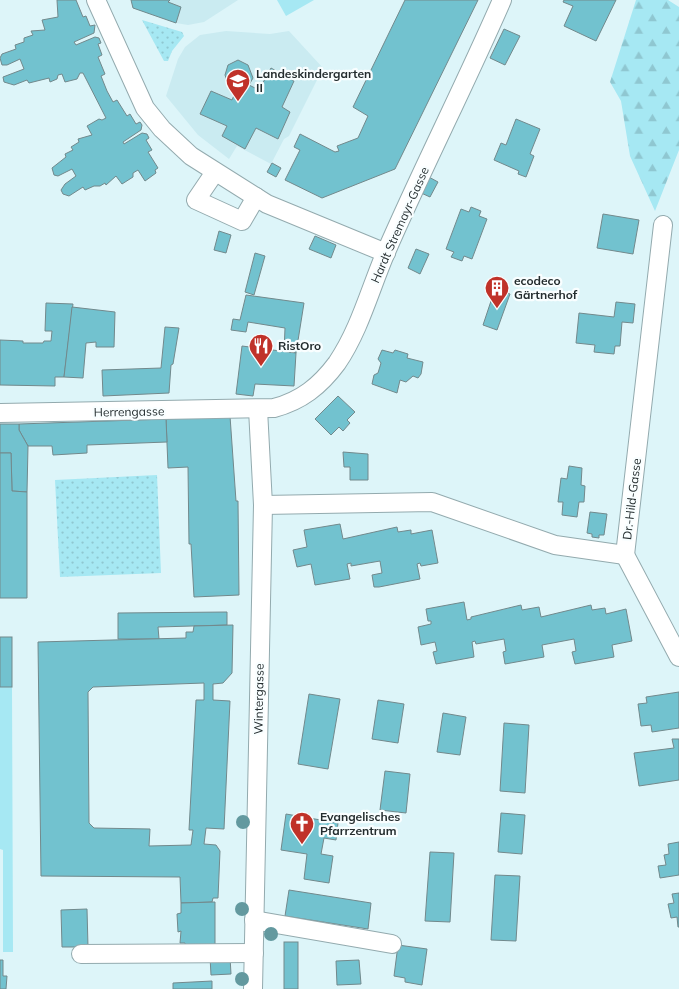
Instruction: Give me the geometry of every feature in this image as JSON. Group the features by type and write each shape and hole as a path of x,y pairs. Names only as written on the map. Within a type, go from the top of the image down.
{"street":[{"path":"96,0 145,108 162,129 191,156 256,197 386,253"},
{"name":"Hardt Stremayr-Gasse","path":"258,409 274,408 295,401 314,389 323,380 352,338 386,253 502,0"},
{"path":"214,172 196,200 242,221 256,197"},
{"name":"Dr.-Hild-Gasse","path":"263,505 432,502 556,545 625,555 663,225"},
{"name":"Herrengasse","path":"0,413 258,409"},
{"name":"Wintergasse","path":"253,989 263,505 258,409"},
{"path":"625,555 679,657"},
{"path":"254,920 392,944"},
{"path":"81,954 254,953"}],"shaded area":[{"path":"131,0 238,0 204,22 188,25 176,23 133,8"},
{"name":"Landeskindergarten II","path":"226,31 270,34 289,31 323,68 289,136 284,139 271,164 237,146 229,159 198,135 166,96 178,59 185,47 200,35"}],"green space":[{"path":"277,0 314,0 286,16"},
{"path":"636,0 668,0 679,7 679,150 655,211 630,156 621,101 610,82"},
{"path":"142,20 182,32 184,36 172,51 168,61 164,61"},
{"path":"157,475 161,573 60,577 55,480"},
{"path":"0,687 12,687 13,952 3,952 3,850 0,849"}],"building":[{"path":"57,0 76,0 83,17 86,16 90,26 95,25 94,33 74,42 76,45 95,37 99,38 101,43 98,44 102,55 98,57 105,74 101,76 107,91 113,102 117,100 127,116 130,114 136,124 140,122 142,125 141,130 123,142 124,144 142,133 147,134 149,138 146,140 152,150 148,152 158,168 155,170 156,173 145,181 138,170 133,173 133,177 122,184 116,176 106,185 105,183 85,190 83,187 69,196 63,194 61,190 65,184 76,176 72,169 58,176 54,175 52,168 66,157 65,154 73,150 71,147 79,142 78,139 92,135 87,126 99,119 106,118 83,73 80,73 77,79 65,82 62,74 50,82 49,78 29,83 27,80 14,85 4,82 3,77 24,69 20,59 7,65 2,65 0,58 2,54 16,49 15,45 24,42 24,38 33,35 31,31 45,30 42,20 58,17"},
{"path":"131,0 170,0 168,2 181,7 176,23 133,8"},
{"path":"405,0 478,0 395,169 322,198 285,180 300,150 294,147 300,134 335,152 339,151 337,146 358,138 368,116 353,107"},
{"path":"564,0 616,0 596,41 564,26 573,6 563,2"},
{"path":"504,29 520,36 505,65 490,58"},
{"path":"238,60 248,65 253,78 249,85 259,90 271,68 294,81 282,107 290,112 278,139 256,128 245,149 222,136 227,126 200,114 211,91 232,100 236,91 229,87 225,75 228,65"},
{"path":"516,119 540,129 530,154 534,156 526,177 518,174 519,171 494,160 501,143 506,145"},
{"path":"272,163 281,168 276,177 267,172"},
{"path":"427,176 438,182 430,197 419,192"},
{"path":"471,207 481,211 479,216 487,219 472,259 464,256 462,261 451,257 454,252 446,249 461,209 469,212"},
{"path":"603,214 639,220 633,254 597,248"},
{"path":"219,231 231,235 226,253 214,250"},
{"path":"315,236 336,245 331,258 309,249"},
{"path":"416,249 429,254 420,274 408,268"},
{"path":"255,253 265,256 254,295 245,292"},
{"name":"ecodeco Gärtnerhof","path":"495,289 510,294 497,330 483,325"},
{"path":"246,295 304,303 296,353 284,352 285,328 248,322 246,332 231,330 233,319 240,320"},
{"path":"616,302 635,304 633,323 622,322 620,346 615,346 614,354 594,352 595,345 576,343 579,313 614,317"},
{"path":"46,303 73,304 64,377 55,377 55,386 0,385 0,340 23,341 23,343 51,341 52,331 45,331"},
{"path":"72,307 115,312 114,347 96,347 96,342 86,343 83,378 64,377"},
{"path":"165,327 179,328 173,364 171,365 169,393 103,396 102,370 161,368"},
{"path":"242,346 296,353 294,386 255,384 253,396 236,394"},
{"path":"382,350 393,353 395,350 408,354 407,358 423,362 421,374 418,378 413,376 406,382 400,380 397,393 372,384 374,375 378,373 381,363 378,359"},
{"path":"338,396 355,412 347,420 350,423 343,431 339,427 331,435 315,419"},
{"path":"230,416 236,501 238,501 239,595 194,597 191,544 189,544 188,467 168,468 166,419"},
{"path":"166,419 167,442 87,445 87,453 53,455 52,446 28,446 19,430 19,424"},
{"path":"0,424 19,424 19,430 28,446 27,492 12,491 11,453 0,453"},
{"path":"343,452 368,454 368,480 350,480 350,467 344,467"},
{"path":"0,453 11,453 12,491 27,492 27,598 0,598"},
{"path":"569,466 582,468 581,485 585,486 584,502 579,502 577,517 562,515 563,502 558,502 561,478 567,479"},
{"path":"590,512 607,514 604,535 599,535 599,538 592,537 592,534 587,533"},
{"path":"340,524 343,539 397,527 398,532 411,530 411,534 432,530 438,563 421,566 420,563 417,564 420,579 374,587 372,575 382,573 380,561 351,566 351,563 347,564 350,579 315,585 311,564 297,567 293,550 307,547 304,530"},
{"path":"464,602 467,620 471,619 471,617 521,605 522,610 539,607 541,617 591,605 592,610 605,608 606,614 626,609 632,641 612,645 614,657 575,664 572,652 576,651 574,639 542,645 544,657 505,664 503,652 506,651 504,639 476,644 475,641 472,642 474,657 436,664 433,652 437,651 435,642 421,645 418,627 431,624 431,621 428,621 426,609"},
{"path":"227,612 227,625 158,627 159,639 118,639 118,613"},
{"path":"233,625 232,673 223,683 213,684 213,700 230,701 224,829 206,828 204,844 216,845 220,851 218,898 213,898 212,902 181,903 180,877 41,876 38,642 186,638 186,632 193,632 194,626","holes":["204,683 204,700 196,700 189,830 193,830 191,845 149,846 150,829 94,828 89,823 88,692 93,687"]},
{"path":"0,637 12,637 12,687 0,687"},
{"path":"679,692 679,728 652,732 651,725 641,726 638,704 647,703 646,697"},
{"path":"309,694 340,699 328,769 298,764"},
{"path":"378,700 404,704 398,743 372,739"},
{"path":"443,713 466,717 460,755 437,752"},
{"path":"504,723 529,725 525,793 500,791"},
{"path":"672,739 679,739 679,780 639,786 634,753 674,748"},
{"path":"385,771 410,774 406,813 380,810"},
{"path":"501,813 525,815 522,854 498,852"},
{"name":"Evangelisches Pfarrzentrum","path":"286,814 338,823 336,840 324,838 321,854 333,856 329,883 304,879 307,854 281,850"},
{"path":"679,842 679,875 660,878 658,866 666,865 664,855 669,854 668,844"},
{"path":"430,852 454,853 450,922 425,921"},
{"path":"495,875 520,876 516,941 491,940"},
{"path":"289,890 371,903 368,929 285,916"},
{"path":"679,893 678,927 677,917 671,918 668,904 674,903 672,894"},
{"path":"215,902 215,950 185,949 185,943 180,943 181,931 178,932 177,914 181,913 181,903"},
{"path":"87,909 88,947 62,947 61,910"},
{"path":"284,942 298,942 298,989 284,989"},
{"path":"398,945 427,949 422,985 405,982 405,978 394,976"},
{"path":"210,957 230,957 231,974 211,975"},
{"path":"0,960 3,960 3,976 7,976 6,989 0,989"},
{"path":"359,960 361,984 337,985 336,961"},
{"path":"212,981 212,989 173,989 173,983"}],"place":[{"name":"Landeskindergarten II","path":"238,102"},
{"name":"ecodeco Gärtnerhof","path":"497,309"},
{"name":"RistOro","path":"261,367"},
{"name":"Evangelisches Pfarrzentrum","path":"302,845"}]}
